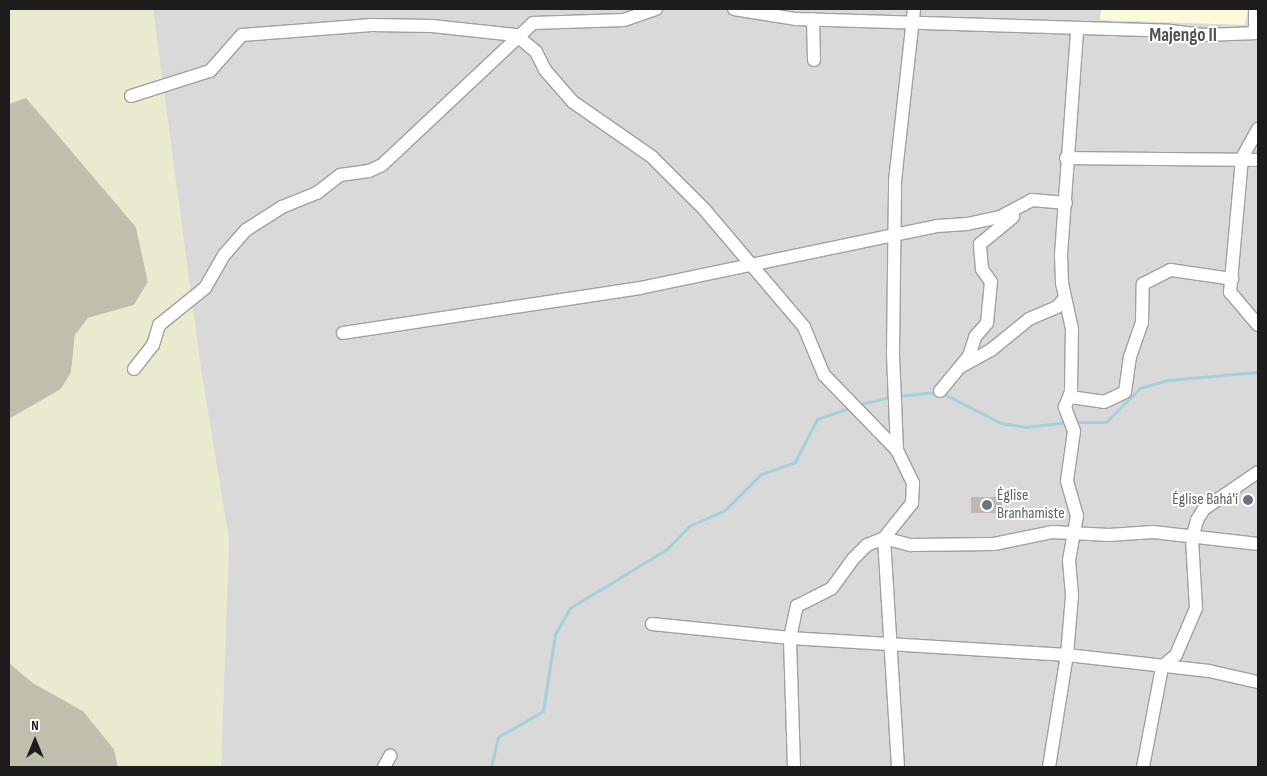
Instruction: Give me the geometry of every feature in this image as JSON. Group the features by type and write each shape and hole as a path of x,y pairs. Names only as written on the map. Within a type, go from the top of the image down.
{"street":[{"path":"134,369 153,345 159,324 205,288 225,254 246,230 282,207 317,193 340,175 369,171 382,165 516,35 533,23 624,20 651,9"},
{"path":"734,9 798,14 813,19 1201,35 1256,33 1255,9"},
{"path":"897,450 895,181 914,9"},
{"path":"813,19 814,60"},
{"path":"131,96 210,71 242,35 372,25 432,26 516,35 536,52 545,70 573,102 652,156 754,264 804,327 824,375 897,450 913,483 912,503 884,538 868,545 832,588 797,606 790,638 794,767"},
{"path":"1049,767 1067,656 1072,532 1076,516 1067,478 1074,426 1065,407 1070,397 1072,329 1065,298 1061,255 1066,203 1066,158 1077,30"},
{"path":"1258,129 1242,158 1230,292 1258,325"},
{"path":"1066,158 1186,162 1242,158 1258,160"},
{"path":"940,391 956,369 969,356 975,337 986,323 991,282 982,269 980,244 1032,200"},
{"path":"342,333 570,300 896,235 1000,217 1032,200 1066,203"},
{"path":"1070,397 1104,402 1125,392 1130,357 1142,323 1143,284 1171,270 1232,279"},
{"path":"956,369 991,350 1029,319 1057,307 1065,298"},
{"path":"1143,767 1162,667 1176,655 1196,608 1192,538 1204,509 1258,472"},
{"path":"884,538 911,545 994,544 1052,532 1109,536 1153,532 1192,538 1258,544"},
{"path":"884,538 898,767"},
{"path":"652,624 790,638 1067,656 1209,671 1258,682"}],"shaded area":[{"path":"153,9 1258,9 1258,767 221,767 229,540 201,370"},
{"path":"1101,9 1248,9 1245,25 1100,20"},
{"path":"26,97 136,227 148,282 134,305 88,318 75,335 71,373 61,389 9,419 9,104"},
{"path":"9,663 33,683 83,711 114,749 118,767 9,767"}],"green space":[{"path":"9,9 153,9 201,370 229,540 221,767 118,767 114,749 83,711 33,683 9,663 9,419 61,389 71,372 75,335 88,318 134,305 148,282 136,227 26,98 9,104"}],"building":[{"name":"Église Branhamiste","path":"971,497 1002,497 1002,513 971,513"}],"waterway":[{"path":"1075,422 1106,422 1140,388 1168,380 1258,372"},
{"path":"898,396 936,392"},
{"path":"942,393 1001,423 1026,427 1068,422"},
{"path":"857,405 892,396"},
{"path":"491,767 498,737 543,711 555,634 570,608 667,549 689,526 725,510 761,474 795,462 817,419 851,407"}],"place":[{"name":"Église Bahá'í","path":"1248,500"},
{"name":"Église Branhamiste","path":"987,505"}],"district":[{"name":"Majengo II","path":"1183,36"}]}
